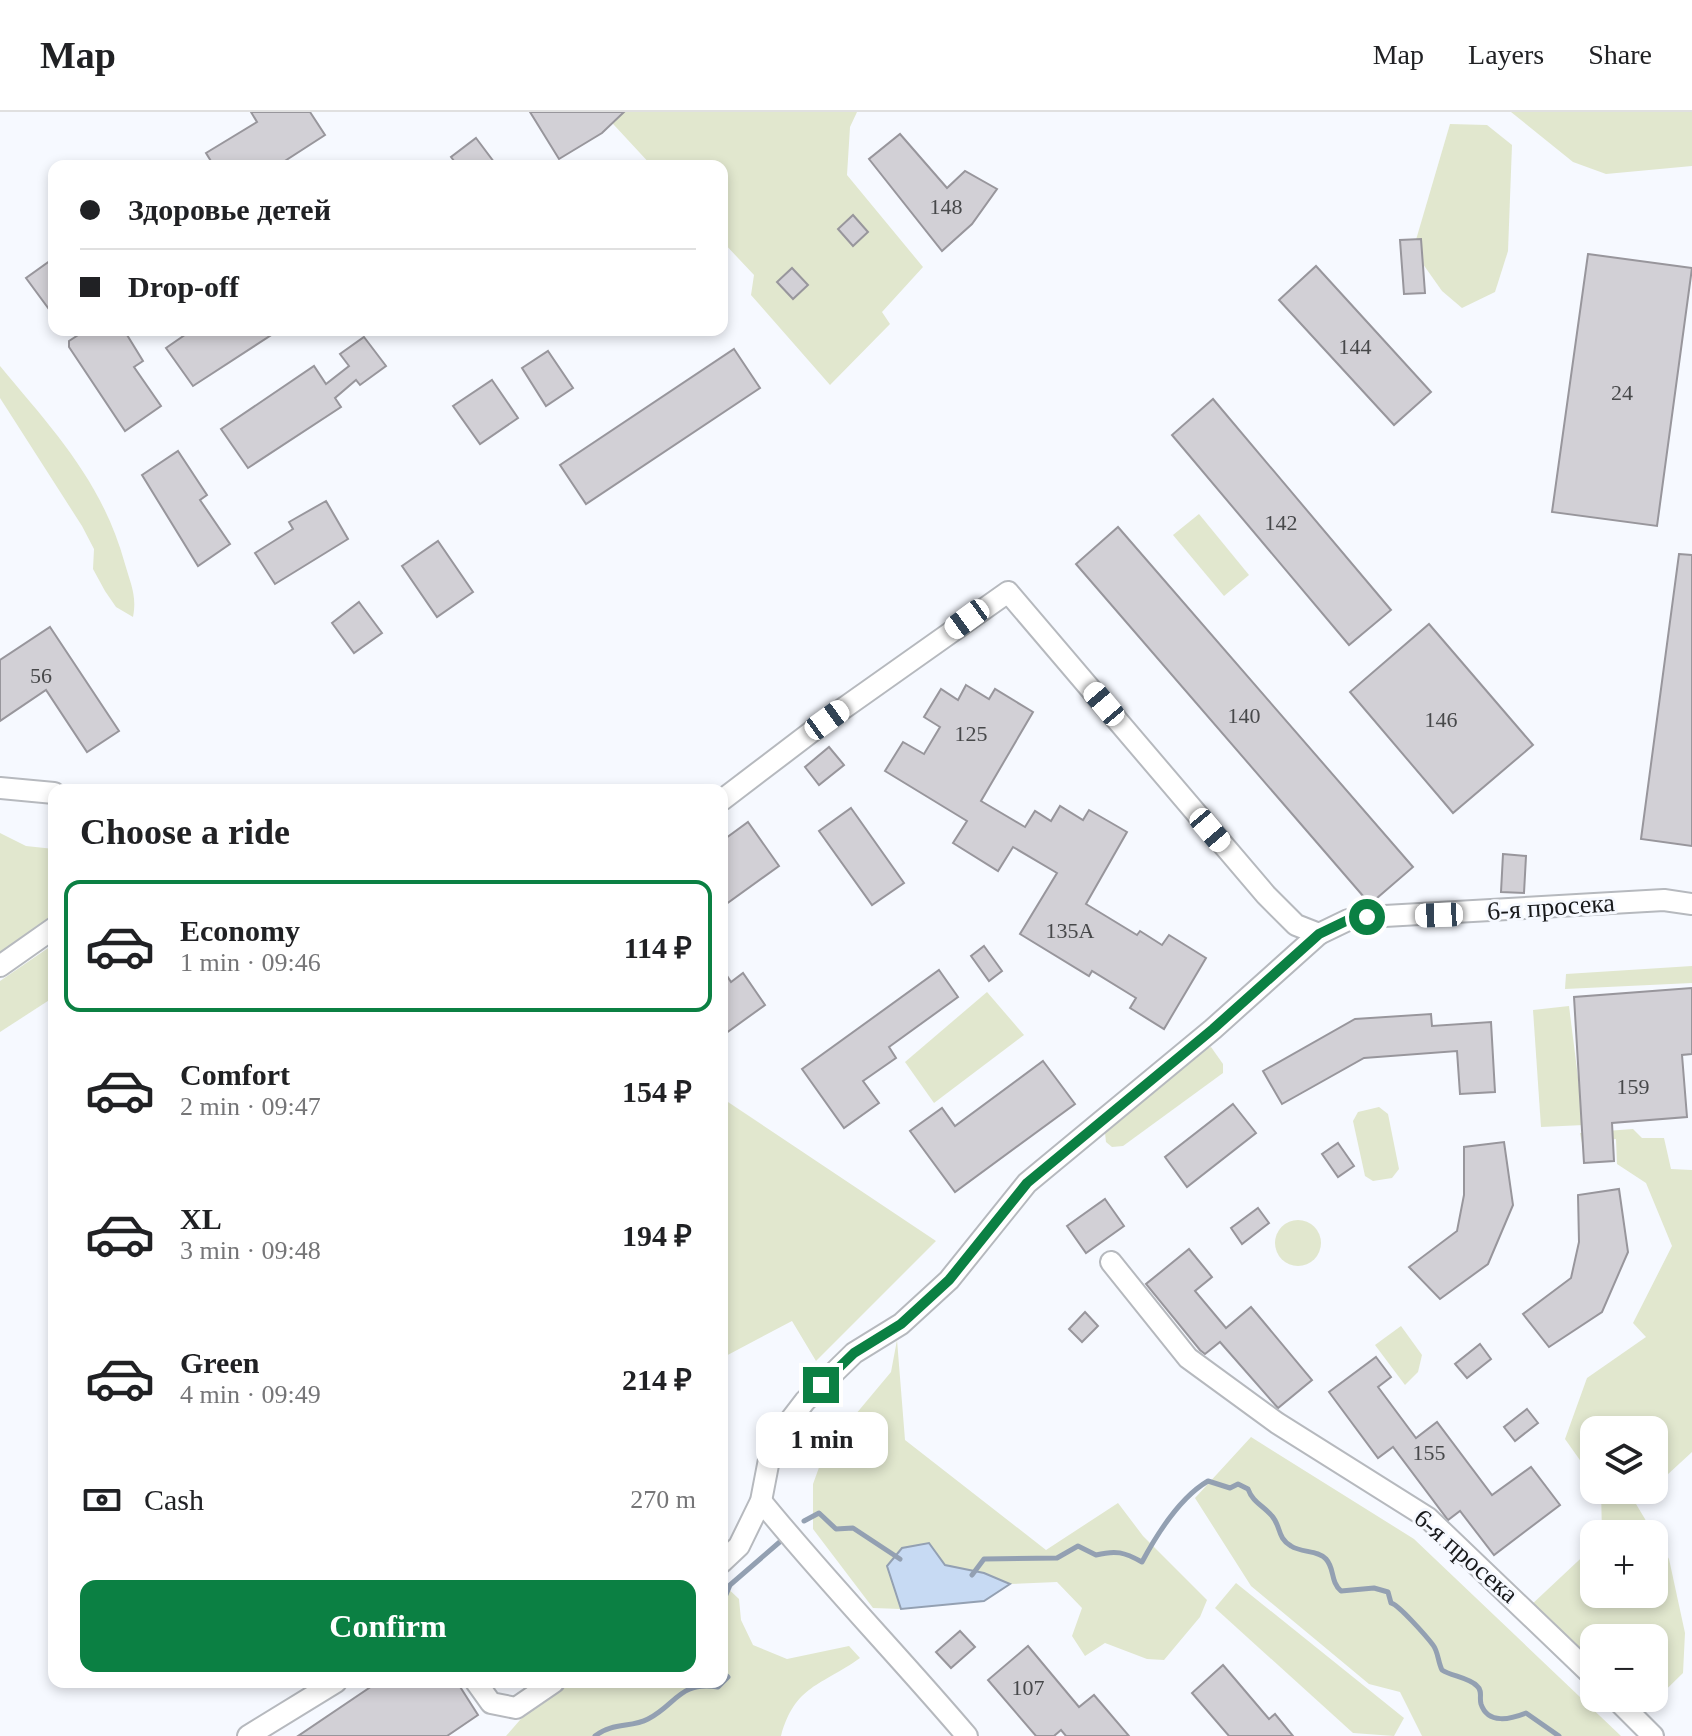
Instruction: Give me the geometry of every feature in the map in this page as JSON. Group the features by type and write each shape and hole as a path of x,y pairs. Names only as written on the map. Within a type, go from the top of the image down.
{"street":[{"path":"728,795 827,720 1008,592 1266,895 1296,925 1319,934"},
{"path":"0,788 48,792"},
{"name":"6-я просека","path":"728,1556 739,1546 761,1501 772,1444 805,1401 854,1353 901,1324 949,1280 1027,1183 1213,1029 1319,934 1348,920 1367,917 1664,900 1692,904"},
{"path":"0,966 48,932"},
{"name":"6-я просека","path":"1111,1262 1188,1358 1277,1423 1428,1518 1580,1664"},
{"path":"761,1501 823,1577 885,1640 967,1736"},
{"path":"248,1736 326,1688"},
{"path":"480,1688 491,1703 516,1708 545,1688"},
{"path":"1629,1712 1653,1736"}],"green space":[{"path":"602,112 857,112 850,127 847,175 923,267 882,312 890,324 830,385 751,295 754,275 728,247 728,160 646,160"},
{"path":"1511,112 1692,112 1692,166 1606,174 1573,162"},
{"path":"1450,124 1487,125 1512,145 1508,251 1495,292 1462,308 1442,291 1413,250"},
{"path":"0,366 90,482 115,534 131,584 133,617 116,607 105,591 93,569 94,549 82,526 0,398"},
{"path":"1199,514 1249,575 1224,596 1173,535"},
{"path":"0,833 26,846 48,848 48,924 0,956"},
{"path":"48,948 48,1001 0,1032 0,981"},
{"path":"1692,966 1692,983 1565,989 1566,974"},
{"path":"987,992 1024,1035 934,1103 905,1062"},
{"path":"1569,1006 1584,1125 1541,1127 1533,1010"},
{"path":"1211,1047 1223,1064 1223,1073 1123,1146 1112,1147 1106,1142 1105,1133 1200,1051"},
{"path":"728,1102 936,1241 816,1361 792,1321 728,1355"},
{"path":"1379,1107 1388,1114 1399,1169 1392,1178 1373,1181 1365,1176 1353,1121 1358,1112"},
{"path":"1633,1129 1642,1138 1664,1138 1671,1169 1692,1170 1692,1452 1668,1474 1668,1416 1580,1416 1580,1460 1565,1439 1587,1378 1646,1337 1633,1323 1672,1246 1646,1183 1617,1164 1616,1139 1582,1143 1580,1133"},
{"path":"1298,1220 1314,1227 1321,1243 1314,1259 1298,1266 1282,1259 1275,1243 1282,1227"},
{"path":"1401,1326 1422,1355 1418,1372 1405,1385 1375,1345"},
{"path":"897,1340 905,1440 1046,1550 1118,1503 1143,1536 1207,1600 1200,1617 1164,1660 1147,1659 1105,1643 1085,1656 1072,1636 1082,1608 1057,1582 1010,1584 984,1573 945,1565 887,1565 901,1609 873,1608 813,1529 813,1484 825,1451 891,1372"},
{"path":"1251,1437 1414,1539 1580,1697 1580,1712 1596,1712 1621,1736 1422,1736 1400,1692 1369,1684 1251,1586 1195,1498"},
{"path":"1601,1504 1636,1504 1646,1520 1602,1520"},
{"path":"1668,1557 1685,1633 1683,1673 1668,1688 1668,1624 1580,1624 1580,1656 1529,1607 1580,1559 1580,1608 1668,1608"},
{"path":"1236,1583 1404,1718 1394,1736 1353,1733 1215,1608"},
{"path":"728,1589 739,1599 741,1620 753,1645 787,1659 849,1646 860,1658 802,1696 787,1719 781,1736 506,1736 547,1689 728,1688"}],"water":[{"path":"929,1543 945,1565 984,1573 1010,1584 984,1601 901,1609 887,1566 902,1548"}],"building":[{"path":"251,112 310,112 325,135 286,160 210,160 206,153 257,122"},
{"path":"530,112 624,112 602,133 559,159"},
{"path":"900,134 947,188 965,171 997,189 972,224 942,251 869,159"},
{"path":"476,138 492,160 453,160 451,157"},
{"path":"853,215 868,232 853,246 838,229"},
{"path":"1421,239 1425,293 1404,294 1400,240"},
{"path":"1588,254 1692,268 1657,526 1552,512"},
{"path":"48,262 48,308 26,278"},
{"path":"1316,266 1431,392 1394,425 1279,300"},
{"path":"792,268 808,285 793,299 777,282"},
{"path":"77,336 128,336 143,361 134,367 161,406 125,431 69,347 69,341"},
{"path":"183,336 270,336 193,386 166,348"},
{"path":"364,337 386,366 360,385 356,380 335,398 341,407 248,468 221,429 314,366 326,384 349,366 340,354"},
{"path":"734,349 760,388 586,504 560,465"},
{"path":"548,351 573,388 546,406 522,368"},
{"path":"492,380 518,418 480,444 453,406"},
{"path":"1213,399 1391,610 1349,645 1172,435"},
{"path":"178,451 207,495 200,500 230,544 198,566 142,475"},
{"path":"326,501 348,539 275,584 255,553 293,529 289,522"},
{"path":"1118,527 1413,867 1370,904 1076,564"},
{"path":"438,541 473,592 437,617 402,566"},
{"path":"1679,554 1692,555 1692,846 1641,839"},
{"path":"359,602 382,633 354,653 332,623"},
{"path":"1429,624 1533,745 1453,813 1350,692"},
{"path":"50,627 119,731 87,752 46,690 0,721 0,660"},
{"path":"966,685 989,699 995,689 1033,712 981,801 1025,827 1035,811 1051,821 1060,806 1083,820 1089,810 1127,832 1086,904 1137,935 1140,931 1162,945 1169,935 1206,958 1164,1029 1130,1008 1136,998 1092,971 1089,976 1020,934 1057,873 1013,847 998,871 953,843 967,821 885,771 903,742 924,754 940,727 924,717 941,689 958,700"},
{"path":"829,747 844,765 819,785 805,767"},
{"path":"851,808 904,883 872,905 819,831"},
{"path":"748,822 779,866 728,903 728,837"},
{"path":"1503,854 1526,856 1524,893 1501,892"},
{"path":"984,946 1002,971 989,981 971,956"},
{"path":"939,970 958,997 889,1047 896,1058 863,1081 879,1103 844,1128 802,1069"},
{"path":"743,973 765,1005 728,1032 728,977 731,982"},
{"path":"1692,988 1692,1054 1682,1055 1687,1117 1612,1123 1614,1161 1584,1163 1574,997"},
{"path":"1431,1014 1432,1026 1491,1022 1495,1092 1460,1094 1457,1051 1364,1058 1282,1104 1263,1071 1355,1019"},
{"path":"1043,1061 1075,1104 955,1192 910,1131 942,1108 955,1126"},
{"path":"1233,1104 1256,1133 1187,1187 1165,1157"},
{"path":"1504,1142 1513,1205 1488,1264 1440,1299 1409,1267 1457,1231 1464,1195 1464,1147"},
{"path":"1338,1143 1354,1166 1338,1177 1322,1154"},
{"path":"1619,1189 1628,1252 1602,1312 1549,1347 1523,1314 1571,1278 1579,1242 1578,1195"},
{"path":"1105,1199 1124,1226 1086,1253 1067,1226"},
{"path":"1258,1208 1269,1223 1242,1244 1231,1228"},
{"path":"1189,1249 1212,1277 1195,1291 1226,1328 1251,1307 1312,1380 1278,1408 1220,1342 1205,1354 1200,1350 1146,1284"},
{"path":"1085,1312 1098,1326 1082,1342 1069,1329"},
{"path":"1480,1344 1491,1359 1467,1378 1455,1364"},
{"path":"1376,1357 1391,1377 1378,1387 1416,1438 1437,1422 1492,1495 1531,1467 1560,1505 1494,1555 1460,1511 1448,1520 1393,1447 1378,1458 1329,1392"},
{"path":"1527,1409 1538,1423 1515,1441 1504,1427"},
{"path":"960,1631 975,1647 951,1668 936,1652"},
{"path":"1028,1646 1079,1707 1094,1695 1129,1736 1066,1736 1061,1730 1054,1736 1036,1736 988,1680"},
{"path":"1223,1665 1269,1719 1275,1714 1293,1736 1229,1736 1192,1693"},
{"path":"369,1688 461,1688 478,1715 447,1736 298,1736"}],"waterway":[{"path":"972,1575 984,1559 1057,1558 1078,1546 1096,1555 1120,1553 1142,1562 1170,1517 1197,1488 1208,1481 1230,1488 1238,1484 1248,1489 1255,1501 1272,1516 1287,1543 1326,1559 1341,1591 1374,1588 1388,1592 1391,1603 1433,1645 1442,1670 1479,1688 1481,1704 1489,1715 1500,1719 1526,1713 1559,1736"},
{"path":"804,1521 819,1513 836,1529 853,1528 900,1559"},
{"path":"728,1590 782,1540"},
{"path":"595,1736 608,1729 648,1719 693,1688"}],"route":[{"path":"821,1385 854,1353 901,1324 949,1280 1027,1183 1213,1029 1319,934 1348,920 1367,917"}]}
